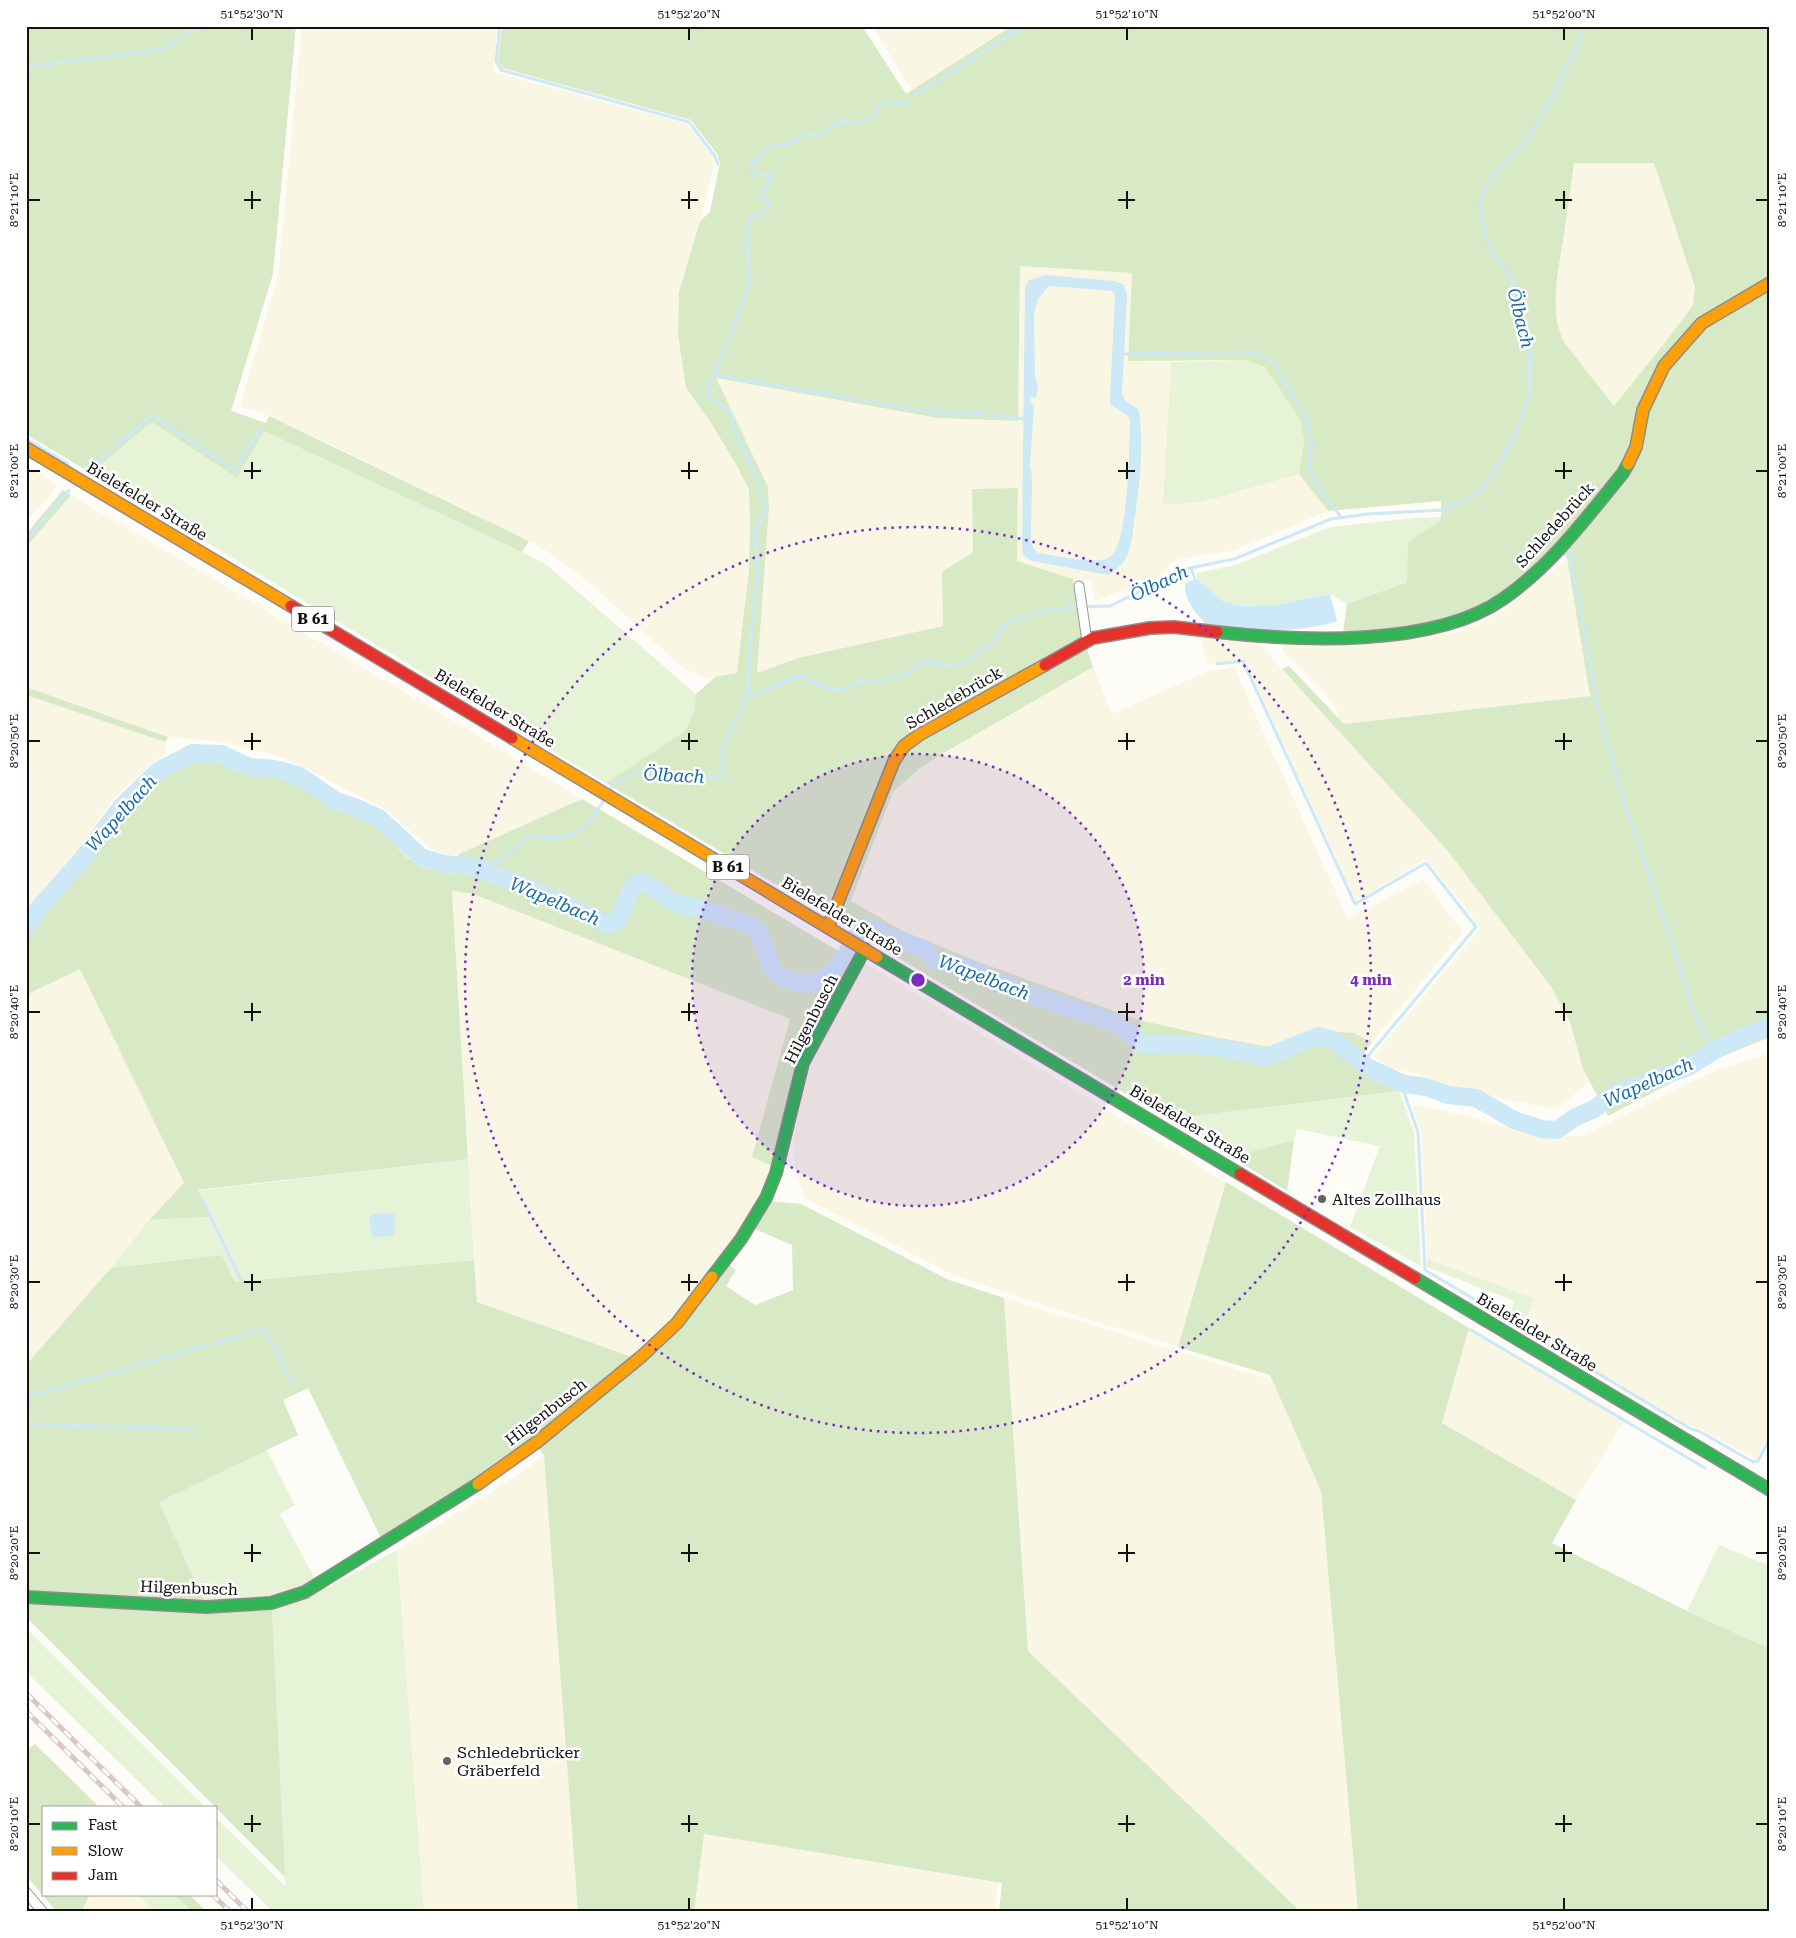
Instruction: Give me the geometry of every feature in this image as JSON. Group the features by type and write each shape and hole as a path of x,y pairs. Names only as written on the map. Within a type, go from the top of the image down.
{"street":[{"name":"Schledebrück","path":"828,927 894,761 904,746 1093,638 1150,628 1174,626 1264,637 1362,638 1427,629 1475,616 1502,600 1550,560 1623,473 1636,447 1643,410 1664,366 1702,323 1770,283"},
{"name":"Bielefelder Straße","path":"26,448 1770,1490"},
{"path":"1078,586 1087,641"},
{"name":"Hilgenbusch","path":"26,1597 206,1607 272,1603 305,1592 464,1494 537,1442 642,1356 677,1322 741,1239 766,1198 776,1172 803,1063 863,948"},
{"path":"26,1892 42,1912"}],"shaded area":[{"path":"302,26 498,26 493,72 687,124 712,156 714,165 679,292 678,335 686,389 713,426 749,490 749,569 737,674 706,678 683,668 587,581 553,555 529,541 307,433 269,416 240,406 278,276"},
{"path":"872,26 1012,26 912,91"},
{"path":"1574,163 1654,163 1695,287 1693,305 1614,406 1564,342 1559,331 1555,304"},
{"path":"1020,266 1132,273 1128,361 1171,362 1163,505 1201,502 1299,474 1328,511 1233,551 1192,556 1171,562 1163,577 1148,585 1143,580 1095,601 1090,580 1073,579 1017,561 1018,488 972,489 973,552 942,572 943,626 798,658 757,673 769,508 768,487 716,378 937,418 1018,421"},
{"path":"26,466 58,485 26,523"},
{"path":"71,495 582,799 459,854 447,855 429,848 387,810 301,766 277,756 224,742 168,737 26,687 26,547"},
{"path":"1567,558 1590,696 1344,724 1338,718 1338,712 1331,700 1282,651 1281,642 1361,644 1456,632 1480,623 1507,609"},
{"path":"1200,635 1257,642 1447,850 1552,988 1570,1022 1583,1069 1589,1082 1556,1110 1442,1085 1420,1074 1391,1069 1373,1056 1481,928 1426,859 1356,901 1244,659 1207,664"},
{"path":"1093,667 1112,714 1208,671 1234,667 1348,919 1423,879 1463,932 1372,1042 1354,1033 1318,1031 1270,1047 1139,1020 979,962 905,932 851,901 893,793 919,769 940,755"},
{"path":"26,695 165,742 166,754 152,763 113,799 76,851 26,909"},
{"path":"452,891 473,894 790,1019 753,1156 772,1166 761,1196 738,1236 675,1320 635,1358 477,1302"},
{"path":"865,963 1226,1182 1178,1347 1008,1294 951,1274 806,1199 795,1170 793,1157 794,1136 808,1065"},
{"path":"80,969 184,1183 149,1220 111,1268 26,1365 26,995"},
{"path":"1770,1053 1770,1431 1756,1459 1700,1429 1690,1426 1524,1328 1534,1298 1427,1259 1421,1132 1412,1106 1427,1107 1478,1119 1541,1137 1582,1136 1720,1069"},
{"path":"1004,1298 1272,1380 1321,1491 1358,1912 1301,1912 1028,1651"},
{"path":"1469,1328 1626,1418 1576,1500 1442,1423"},
{"path":"544,1455 578,1912 424,1912 397,1550 515,1477"},
{"path":"703,1834 998,1883 994,1912 694,1912"},
{"path":"89,1896 140,1896 155,1912 81,1912"}],"green space":[{"path":"26,26 296,26 273,274 231,411 266,423 269,416 529,541 522,552 264,431 237,478 152,422 91,473 26,434"},
{"path":"502,26 862,26 906,94 1012,26 1770,26 1770,1037 1721,1057 1608,1116 1583,1069 1570,1022 1552,988 1447,850 1282,669 1289,666 1344,724 1590,696 1567,558 1553,547 1514,585 1483,606 1464,614 1403,629 1343,633 1347,604 1407,582 1408,542 1441,520 1441,501 1328,511 1299,474 1304,441 1300,420 1265,367 1246,360 1128,361 1132,273 1020,266 1018,421 938,418 716,378 768,487 769,508 757,673 798,658 943,626 942,572 973,552 972,489 1018,488 1017,561 1073,579 1081,632 1093,667 940,755 919,769 893,792 851,901 905,932 979,962 1139,1020 1270,1047 1318,1031 1354,1033 1372,1042 1355,1065 1399,1091 1168,1119 606,783 685,731 694,712 696,694 715,677 737,673 749,569 749,490 713,426 686,388 678,335 679,292 700,221 710,212 720,163 717,154 691,120 502,68 498,61","holes":["1574,163 1654,163 1695,287 1693,305 1614,406 1564,342 1559,330 1556,289"]},
{"path":"1246,360 1265,367 1300,420 1304,441 1299,474 1201,502 1163,505 1171,362"},
{"path":"152,422 237,478 264,431 547,565 696,694 694,712 685,731 606,783 91,473"},
{"path":"63,490 71,495 26,547 26,534"},
{"path":"1441,517 1441,520 1409,542 1407,582 1347,604 1330,594 1276,605 1243,606 1224,602 1197,579 1197,573 1236,565 1330,527"},
{"path":"26,687 168,737 165,742 26,695"},
{"path":"192,760 221,760 247,772 274,773 295,781 334,809 350,813 375,826 409,859 424,868 453,874 459,854 582,799 852,959 800,1061 772,1166 752,1157 790,1019 473,894 452,891 468,1159 198,1190 209,1217 149,1220 184,1183 80,969 26,995 26,941 44,913 90,862 127,812 162,778"},
{"path":"1399,1091 1414,1132 1421,1266 1350,1227 1380,1146 1297,1129 1294,1140 1232,1157 1168,1119"},
{"path":"1294,1140 1287,1191 1232,1157"},
{"path":"468,1159 474,1260 235,1282 222,1255 111,1268 149,1220 209,1217 197,1191"},
{"path":"1226,1182 1469,1328 1442,1423 1576,1500 1552,1543 1687,1611 1770,1649 1770,1912 1358,1912 1321,1491 1270,1375 1178,1347"},
{"path":"769,1201 801,1204 949,1280 1004,1298 1028,1651 1301,1912 999,1912 1002,1883 704,1834 694,1912 578,1912 544,1455 539,1449 646,1360 681,1325 727,1263 736,1270 726,1286 755,1305 793,1290 792,1245 753,1228"},
{"path":"222,1255 235,1282 474,1260 477,1302 635,1358 529,1441 446,1500 381,1538 308,1388 283,1400 298,1435 159,1502 205,1603 26,1593 26,1365 111,1268"},
{"path":"1427,1259 1534,1298 1524,1328 1510,1319 1514,1301 1427,1267"},
{"path":"266,1449 295,1505 280,1514 316,1581 304,1588 271,1599 205,1603 159,1502"},
{"path":"1719,1545 1770,1566 1770,1649 1687,1611"},
{"path":"397,1550 424,1912 273,1912 218,1858 218,1820 285,1886 272,1608 308,1598"},
{"path":"26,1601 85,1603 205,1612 272,1608 285,1877 218,1810 218,1806 214,1806 26,1617"},
{"path":"26,1628 204,1806 164,1806 26,1672"},
{"path":"35,1744 98,1806 42,1806 42,1894 26,1875 26,1751"},
{"path":"44,1896 89,1896 81,1912 57,1912"},
{"path":"140,1896 176,1896 192,1912 155,1912"},
{"path":"176,1896 191,1896 207,1912 192,1912"}],"water":[{"path":"1045,275 1115,281 1124,285 1127,296 1122,393 1125,400 1139,410 1141,466 1130,546 1122,564 1108,575 1032,561 1023,555 1025,289 1028,281","holes":["1049,286 1112,291 1115,295 1111,405 1128,416 1130,422 1127,494 1121,534 1116,548 1110,557 1104,559 1086,560 1038,553 1031,542 1032,477 1030,465 1034,406 1030,402 1031,398 1036,397 1038,388 1035,375 1034,314 1038,299"]},
{"path":"1197,579 1224,602 1243,606 1276,605 1330,594 1337,621 1289,630 1238,629 1206,625 1191,605 1186,594 1186,582"},
{"path":"373,1214 394,1214 395,1231 392,1236 372,1237 369,1218"}],"waterway":[{"path":"26,65 163,49 200,26"},
{"path":"500,26 496,61 501,70 689,122 714,155 718,164"},
{"path":"915,95 1020,29 1020,26"},
{"name":"Ölbach","path":"609,792 614,784 642,770 705,779 722,776 723,746 747,697 801,675 829,689 837,690 844,689 858,681 884,681 908,673 920,663 929,661 943,666 960,664 989,645 1006,624 1037,612 1073,607 1110,606 1185,569 1234,559 1331,519 1368,514 1443,510 1477,493 1495,470 1515,436 1529,392 1530,341 1512,281 1490,249 1483,226 1480,202 1491,178 1524,145 1551,100 1586,26"},
{"path":"747,696 751,634 758,573 755,530 765,512 759,483 732,423 732,414 708,396 710,380 714,375 750,285 746,229 750,220 769,207 768,202 760,199 772,175 753,174 751,166 754,161 760,159 766,149 774,145 793,143 802,135 821,134 841,121 854,123 867,121 876,113 879,105 904,103 907,101"},
{"path":"1120,354 1254,352 1273,362 1307,419 1312,441 1309,465 1315,483 1341,517"},
{"path":"714,375 924,411 985,414"},
{"path":"88,469 153,415 235,471 261,428"},
{"path":"994,415 1023,419 1026,417"},
{"path":"26,439 68,464"},
{"path":"26,540 69,490"},
{"path":"1569,550 1599,712 1625,805 1681,969 1692,1007 1713,1051"},
{"path":"1191,568 1195,579"},
{"path":"1217,664 1243,661 1355,904 1426,863 1476,927 1362,1063"},
{"name":"Wapelbach","path":"26,928 39,908 83,858 122,806 158,771 193,753 221,754 249,767 274,769 298,775 336,801 379,818 421,857 443,864 471,866 532,889 604,923 612,924 619,919 631,889 639,882 645,882 675,903 701,909 753,926 760,934 771,967 780,977 801,983 809,984 824,978 841,964 858,932 865,927 874,928 887,936 925,949 934,960 973,970 1014,989 1117,1024 1144,1044 1209,1046 1266,1057 1318,1036 1333,1040 1369,1068 1404,1084 1426,1087 1448,1095 1476,1098 1514,1120 1542,1129 1557,1130 1574,1118 1594,1109 1616,1093 1688,1067 1720,1047 1770,1025"},
{"name":"Ölbach","path":"471,866 501,861 527,836 556,838 574,833 589,821 606,797"},
{"path":"1397,1081 1402,1087 1418,1132 1425,1270 1691,1429 1699,1431 1753,1462 1758,1461 1770,1438"},
{"path":"203,1201 241,1280"},
{"path":"26,1397 265,1329 294,1386"},
{"path":"1471,1330 1705,1468"},
{"path":"26,1424 195,1429"}],"railway":[{"path":"26,1693 140,1806"},
{"path":"26,1711 122,1806"},
{"path":"218,1882 248,1912"},
{"path":"214,1896 230,1912"}],"traffic: fast":[{"path":"1217,632 1286,638 1364,637 1403,633 1440,626 1474,615 1503,599 1537,572 1581,524 1623,473 1628,464"},
{"path":"712,1277 741,1239 766,1198 776,1173 803,1063 865,949"},
{"path":"877,957 1240,1174"},
{"path":"1415,1278 1770,1490"},
{"path":"26,1597 206,1607 271,1603 305,1592 478,1484"}],"traffic: slow":[{"path":"1628,464 1636,447 1643,410 1664,366 1702,323 1770,283"},
{"path":"26,448 291,606"},
{"path":"828,927 894,761 904,746 919,735 1045,665"},
{"path":"512,738 877,957"},
{"path":"478,1484 537,1442 642,1356 677,1323 712,1277"}],"traffic: jam":[{"path":"291,606 512,738"},
{"path":"1045,665 1093,638 1150,628 1174,627 1217,632"},
{"path":"1240,1174 1415,1278"}],"place":[{"name":"Altes Zollhaus","path":"1322,1199"},
{"name":"Schledebrücker Gräberfeld","path":"447,1761"}]}
